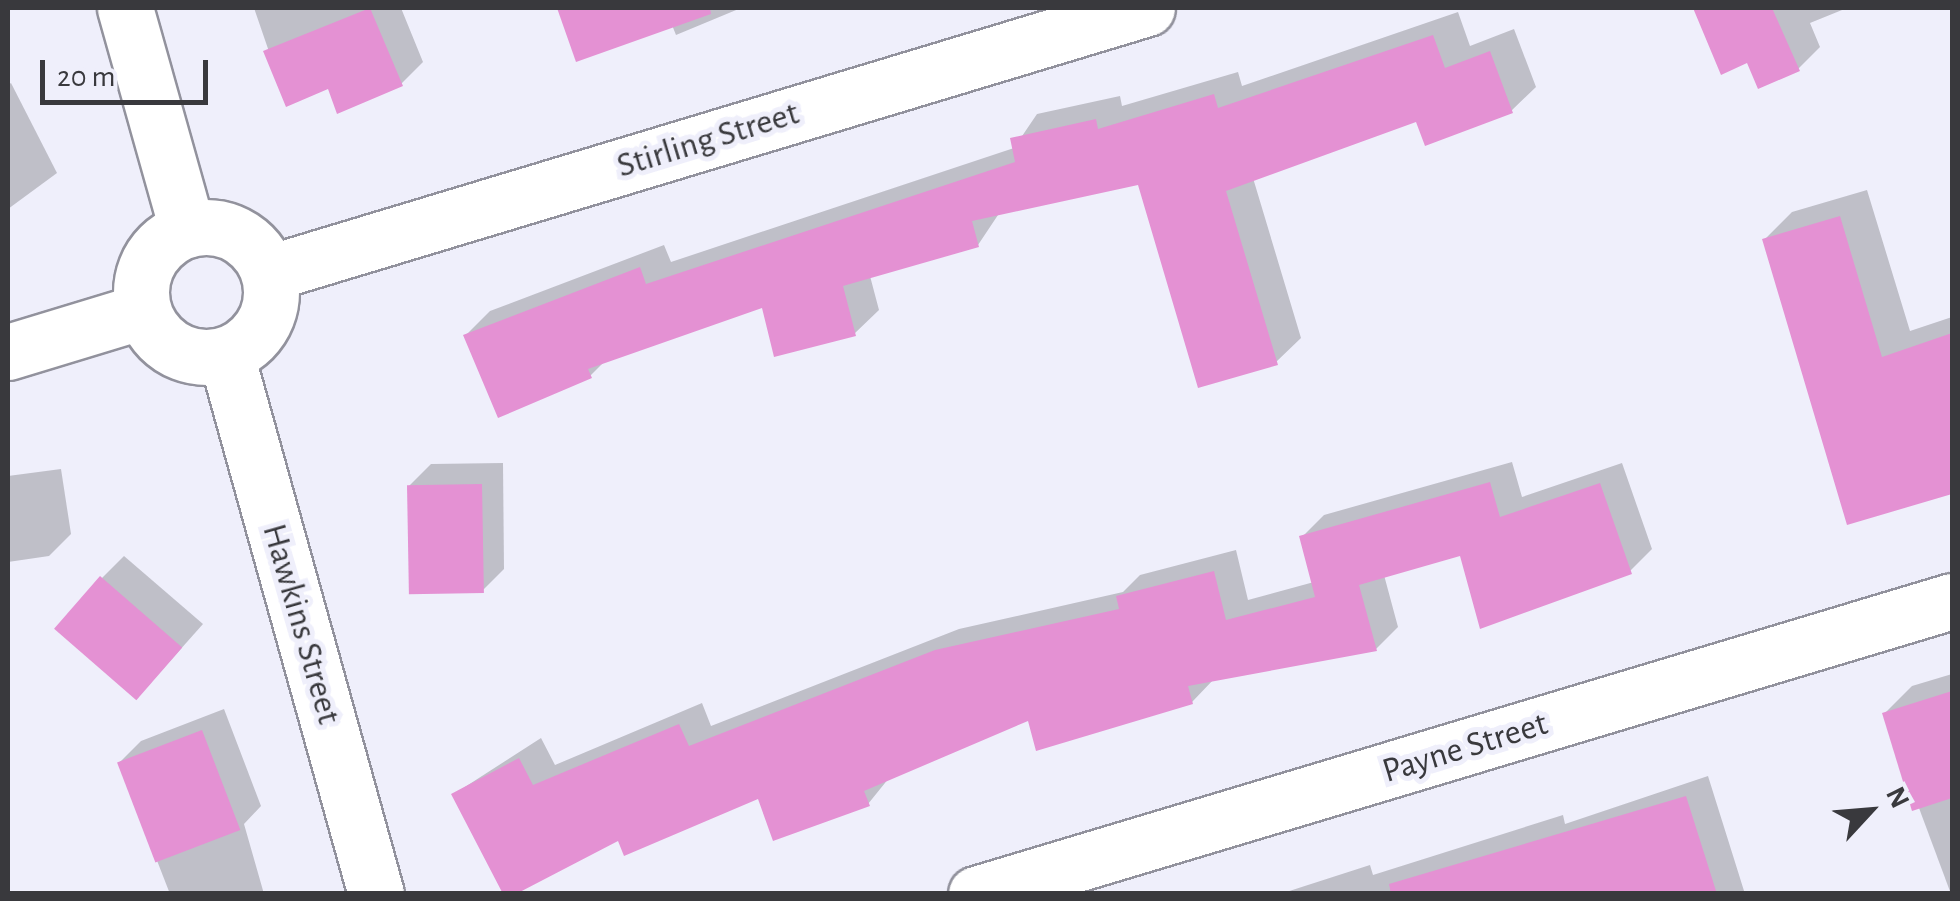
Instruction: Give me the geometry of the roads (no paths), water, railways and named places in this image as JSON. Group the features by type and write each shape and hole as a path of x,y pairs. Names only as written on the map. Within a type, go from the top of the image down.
{"street":[{"path":"125,8 187,229"},
{"name":"Stirling Street","path":"269,273 1147,8"},
{"path":"187,229 228,230 269,273 269,314 226,355 176,349 143,311 149,261 187,229"},
{"path":"8,352 143,311"},
{"name":"Hawkins Street","path":"226,355 376,894"},
{"name":"Payne Street","path":"976,894 1952,601"}]}
